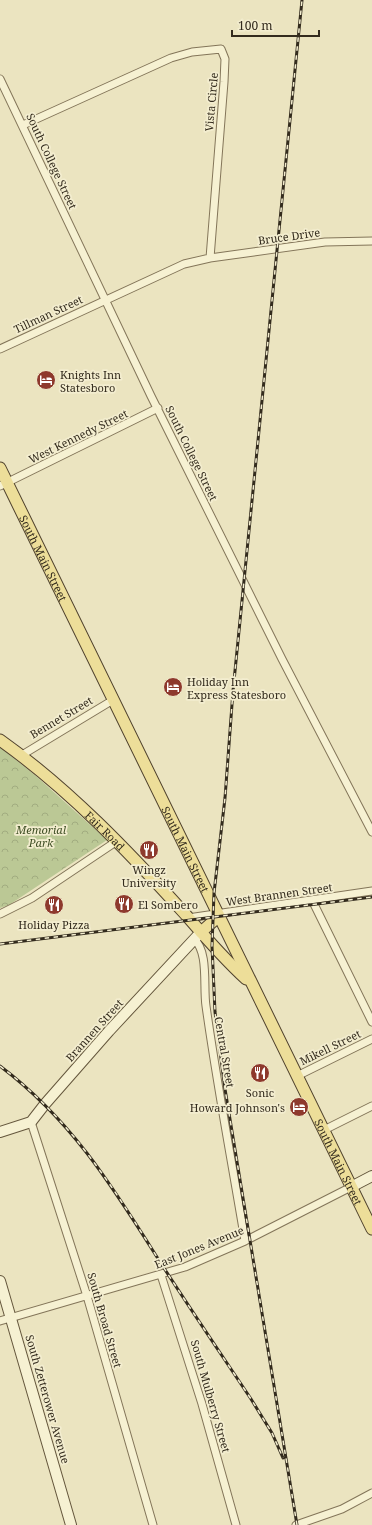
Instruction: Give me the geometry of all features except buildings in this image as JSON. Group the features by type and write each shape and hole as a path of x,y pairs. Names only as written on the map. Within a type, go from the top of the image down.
{"main road":[{"name":"South Main Street","path":"0,468 4,484 113,700 372,1229"},
{"name":"Fair Road","path":"0,740 22,755 117,841 188,918 198,936 253,987"},
{"path":"198,936 218,915"}],"street":[{"name":"Vista Circle","path":"22,125 171,58 192,52 221,49 225,59 224,82 210,258"},
{"name":"South College Street","path":"0,79 158,408 282,659 372,832"},
{"name":"Bruce Drive","path":"210,258 325,242 372,241"},
{"path":"105,299 184,264 210,258"},
{"name":"Tillman Street","path":"0,349 105,299"},
{"name":"West Kennedy Street","path":"4,484 158,408"},
{"name":"Bennet Street","path":"22,755 113,700"},
{"path":"0,914 32,898 117,841"},
{"name":"West Brannen Street","path":"188,918 218,915 372,891"},
{"path":"312,900 372,1022"},
{"name":"Brannen Street","path":"31,1122 44,1104 198,936"},
{"name":"Central Street","path":"198,936 203,955 206,1004 245,1241"},
{"name":"Mikell Street","path":"297,1076 372,1039"},
{"path":"324,1130 372,1106"},
{"path":"0,1132 31,1122"},
{"name":"South Broad Street","path":"31,1122 87,1296 153,1525"},
{"path":"351,1187 372,1176"},
{"name":"East Jones Avenue","path":"0,1321 162,1275 184,1267 245,1241 351,1187"},
{"name":"South Mulberry Street","path":"162,1275 202,1404 236,1525"},
{"name":"South Zetterower Avenue","path":"0,1280 71,1525"},
{"path":"296,1525 342,1508 372,1492"}],"green space":[{"name":"Memorial Park","path":"0,747 36,776 107,840 9,905 0,908"}],"railway":[{"path":"297,1525 225,1089 215,1012 212,946 214,893 225,798 233,691 302,0"},
{"path":"0,944 372,897"},
{"path":"0,1066 26,1087 71,1133 109,1183 251,1399 272,1433 283,1458"}],"place":[{"name":"Knights Inn Statesboro","path":"46,380"},
{"name":"Holiday Inn Express Statesboro","path":"173,687"},
{"name":"Wingz University","path":"149,850"},
{"name":"El Sombero","path":"124,904"},
{"name":"Holiday Pizza","path":"54,905"},
{"name":"Sonic","path":"260,1073"},
{"name":"Howard Johnson's","path":"299,1107"}]}
